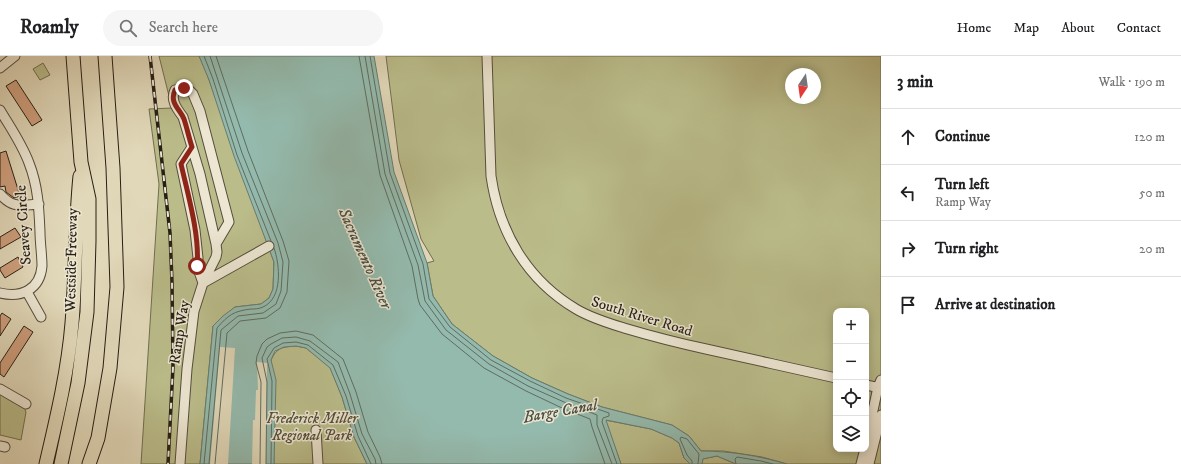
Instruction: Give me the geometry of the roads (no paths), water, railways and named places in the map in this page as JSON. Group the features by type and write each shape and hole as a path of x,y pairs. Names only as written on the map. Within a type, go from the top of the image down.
{"highway":[{"name":"Westside Freeway","path":"61,464 78,383 87,312 89,199 81,162 73,56"},
{"path":"89,464 98,438 110,368 116,287 113,168 104,56"},
{"path":"46,464 62,397 69,351 72,323 77,201 81,162"},
{"path":"98,438 98,464"}],"street":[{"path":"0,68 14,56"},
{"name":"South River Road","path":"487,56 494,192 499,212 514,247 526,265 542,282 576,309 613,324 675,343 833,377"},
{"name":"Ramp Way","path":"180,464 187,369 194,311 203,283 217,252 200,174 183,117 177,110 174,101 173,94 175,90 184,88 193,94 200,111 229,222 216,244"},
{"name":"Seavey Circle","path":"0,110 19,141 29,163 35,180 39,204 42,266 37,280 27,292"},
{"path":"192,147 181,164 195,230 198,258 197,266 203,283 269,246"},
{"path":"0,194 6,202 16,206 39,204"},
{"path":"0,293 16,295 27,292 41,317"},
{"path":"869,385 880,385 869,428"},
{"path":"0,389 26,404"},
{"path":"869,464 881,415"},
{"path":"316,430 318,464"},
{"path":"861,464 864,452"}],"water":[{"path":"199,56 374,56 394,172 427,263 433,296 452,324 493,356 532,378 602,407 672,425 689,436 701,451 745,454 787,464 736,464 717,456 703,459 702,464 690,464 684,458 679,443 672,438 651,429 606,420 621,464 367,464 354,437 342,397 330,368 306,348 296,346 284,347 275,351 271,360 276,380 274,464 200,464 213,326 235,307 261,304 269,298 273,289 274,262 234,156 209,80"}],"railway":[{"path":"150,56 170,233 173,367 168,464"}],"water label":[{"name":"Sacramento River","path":"366,258"},
{"name":"Barge Canal","path":"560,410"}],"park label":[{"name":"Frederick Miller Regional Park","path":"312,426"}]}
